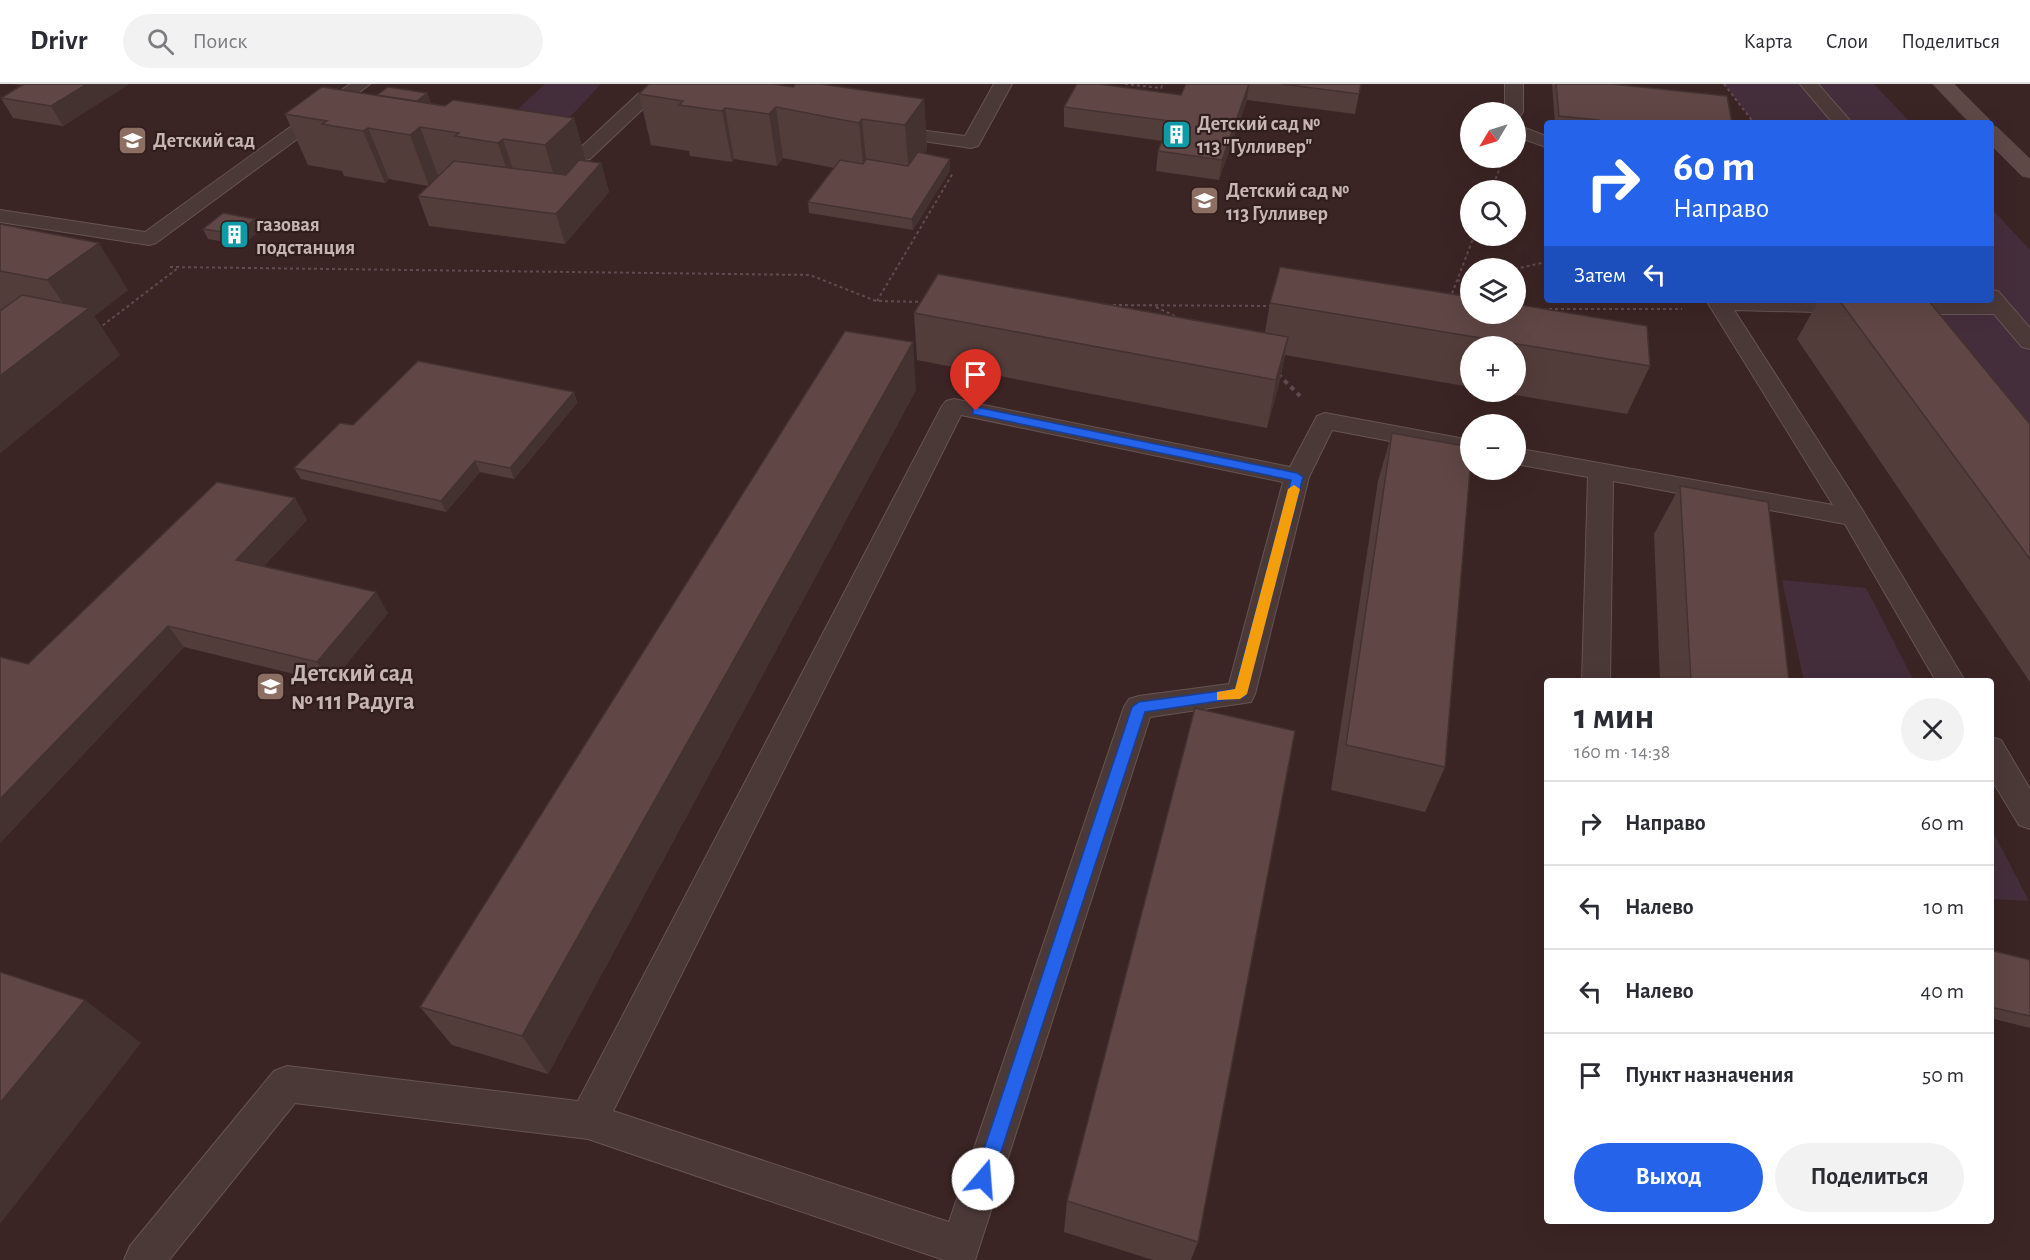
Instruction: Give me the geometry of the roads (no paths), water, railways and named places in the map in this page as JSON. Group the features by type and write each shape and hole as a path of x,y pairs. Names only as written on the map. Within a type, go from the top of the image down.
{"street":[{"path":"1942,84 1979,120"},
{"path":"1994,135 2030,171"}],"lane":[{"path":"0,216 149,239 361,84"},
{"path":"866,128 971,142 1003,84"},
{"path":"1514,84 1514,102"},
{"path":"1809,84 1840,120"},
{"path":"524,146 583,155 644,98 690,104"},
{"path":"319,114 347,119"},
{"path":"1526,134 1544,141"},
{"path":"1996,302 2030,342"},
{"path":"1719,303 1854,517 1949,678"},
{"path":"588,1121 954,406 1297,477"},
{"path":"144,1260 287,1084 588,1121 961,1246 1139,707 1240,694 1297,477 1324,421 1460,446"},
{"path":"1526,458 1854,517"},
{"path":"1596,678 1601,471"},
{"path":"1994,756 2030,816"}],"place":[{"name":"Детский сад № 113 \"Гулливер\"","path":"1176,134"},
{"name":"Детский сад","path":"132,140"},
{"name":"Детский сад № 113 Гулливер","path":"1205,201"},
{"name":"газовая подстанция","path":"235,235"},
{"name":"Детский сад № 111 Радуга","path":"270,687"}]}
